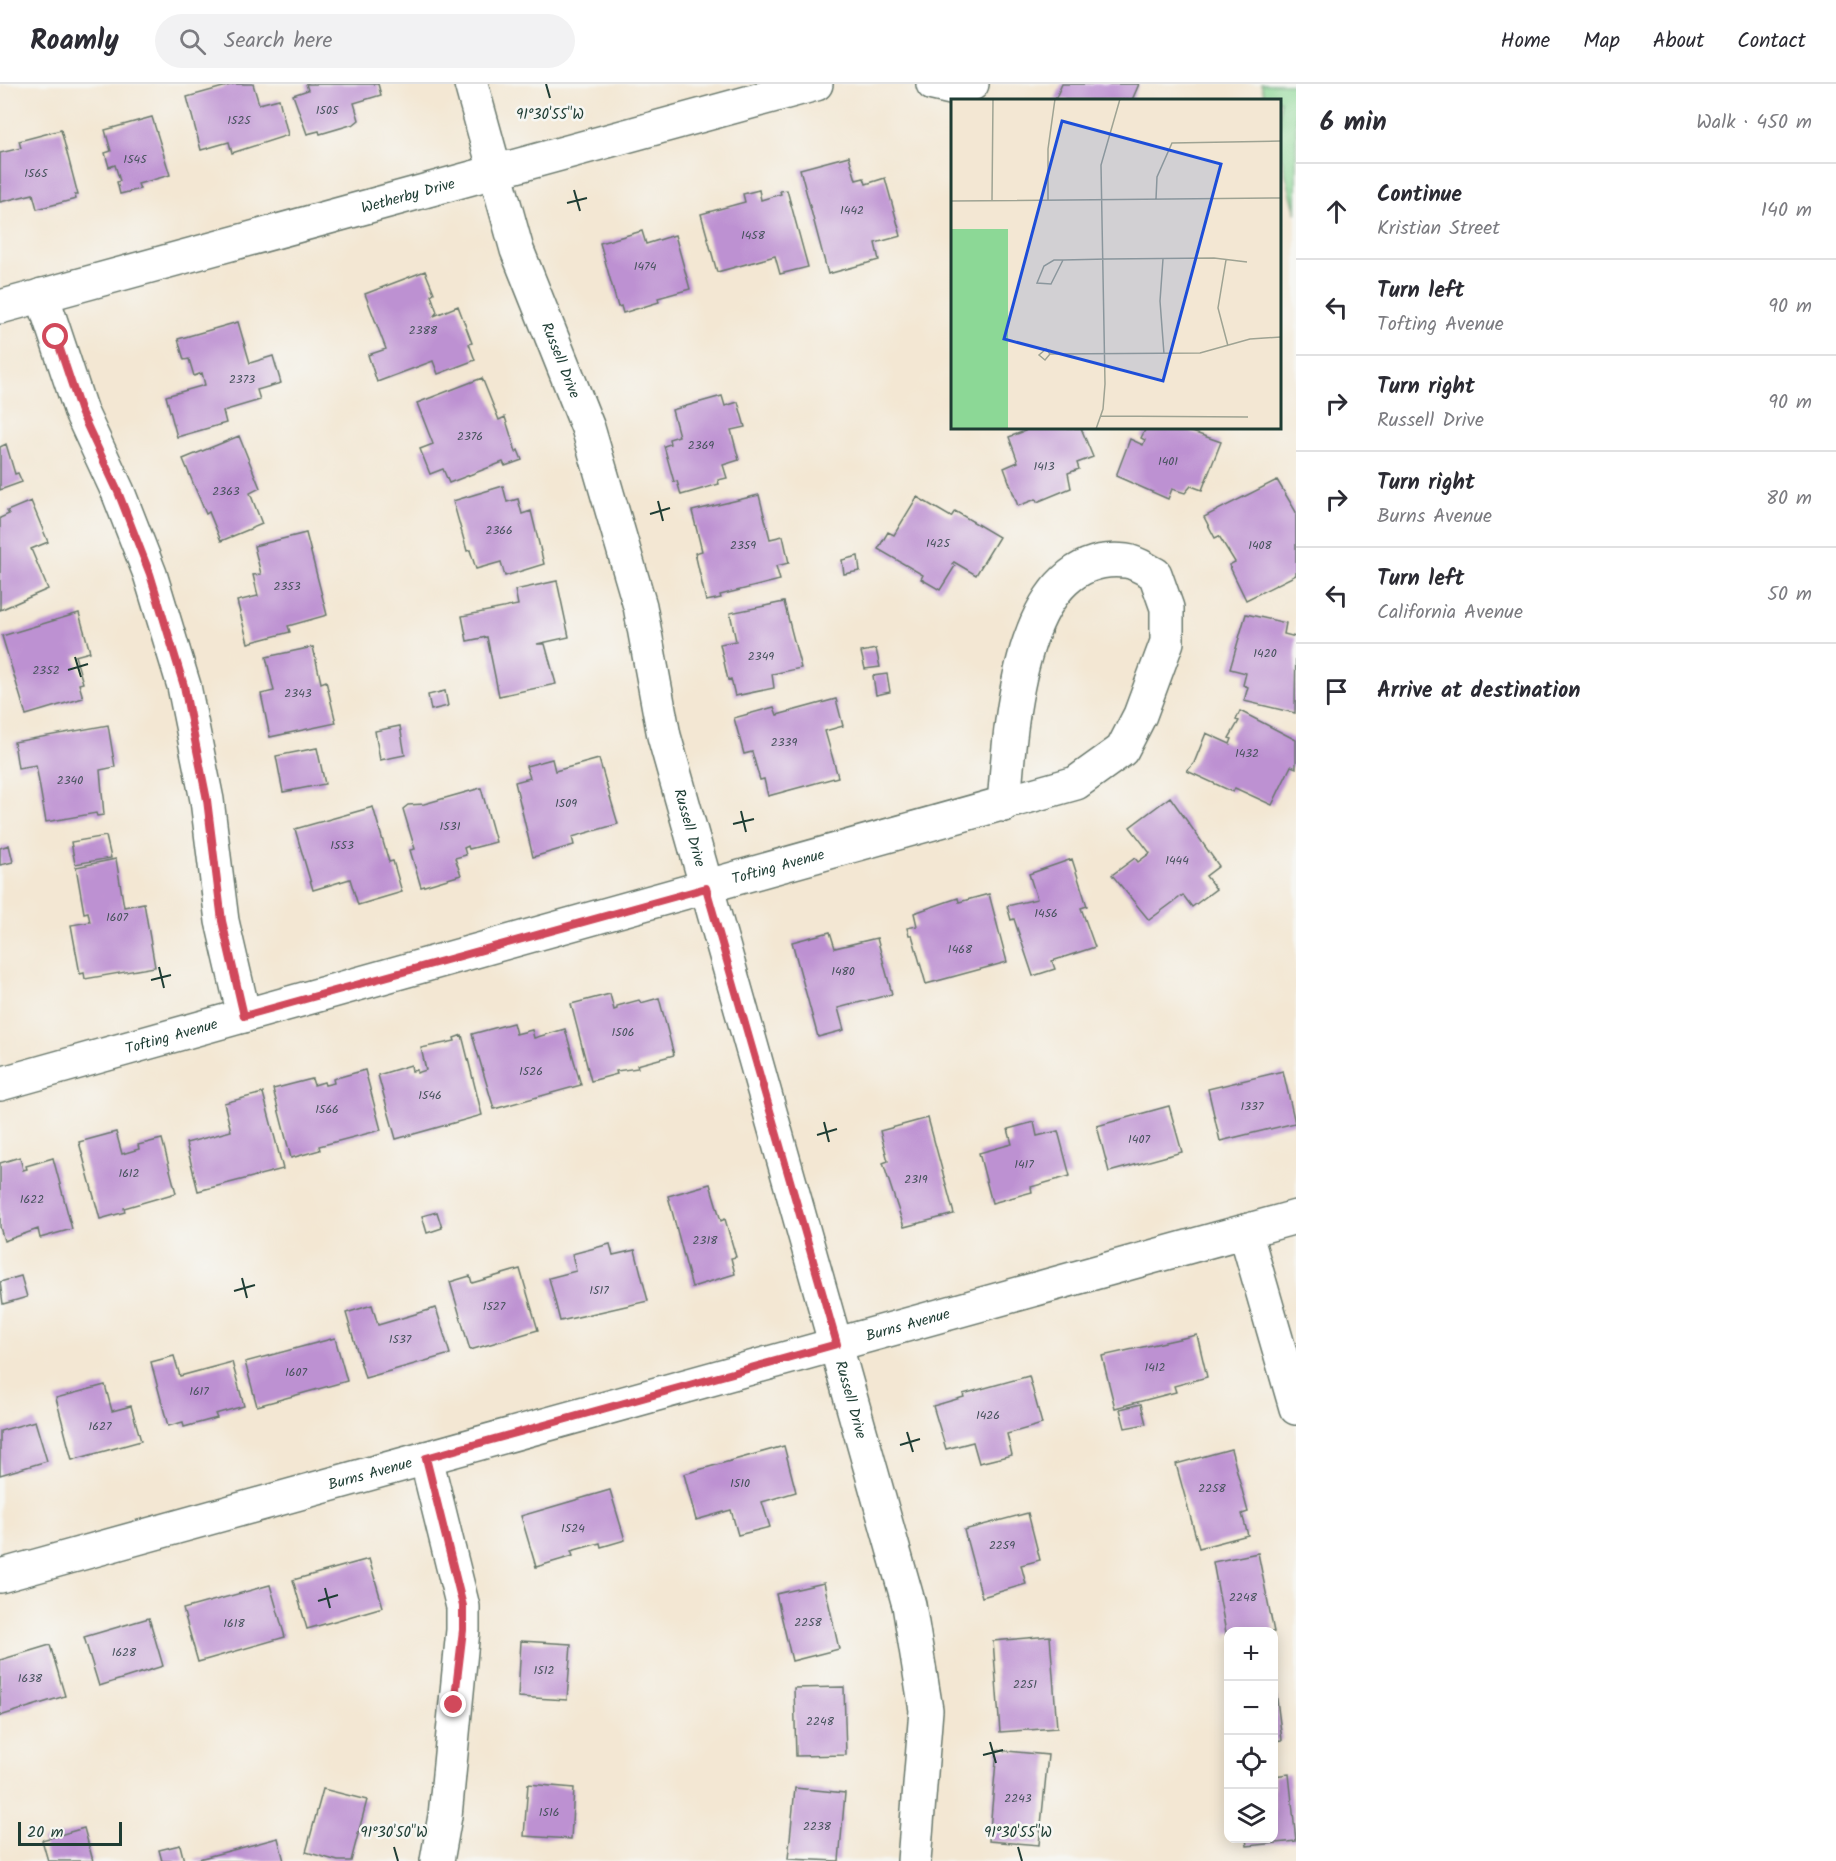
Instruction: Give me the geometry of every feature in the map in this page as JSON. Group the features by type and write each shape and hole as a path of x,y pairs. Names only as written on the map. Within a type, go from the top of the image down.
{"street":[{"name":"Russell Drive","path":"471,84 517,250 595,451 640,606 664,736 909,1605 926,1710 914,1861"},
{"name":"Wetherby Drive","path":"0,307 816,84"},
{"path":"933,84 956,89 972,84"},
{"path":"42,295 81,412 118,492 150,574 184,686 207,800 222,921 244,1016"},
{"name":"Tofting Avenue","path":"0,1084 1004,805 1076,783 1122,750 1140,715 1167,642 1167,608 1155,574 1128,561 1100,562 1071,574 1051,595 1033,633 1013,701 1004,805"},
{"name":"Burns Avenue","path":"0,1576 1296,1217"},
{"path":"1245,1231 1296,1408"},
{"path":"426,1458 463,1606 463,1630 445,1816 437,1861"}],"green space":[{"path":"1261,84 1296,84 1296,214 1281,156 1281,99 1266,99"}],"building":[{"path":"234,84 253,84 259,104 279,99 288,135 232,153 229,142 201,150 187,97"},
{"path":"306,84 378,84 381,95 354,103 359,120 354,124 320,134 319,131 307,134 293,95 308,90"},
{"path":"1062,84 1139,84 1132,99 1055,99"},
{"path":"152,117 170,175 138,184 140,189 120,194 117,182 120,181 115,165 109,167 105,153 111,151 105,130"},
{"path":"61,130 78,195 75,195 76,199 37,209 33,194 0,202 0,153 21,148 19,141"},
{"path":"849,156 856,180 864,178 866,184 885,178 901,236 875,243 879,260 828,274 800,169"},
{"path":"759,190 761,200 787,190 808,267 780,274 775,256 717,272 701,214 745,202 743,194"},
{"path":"642,231 646,244 675,235 690,289 658,298 659,302 623,313 621,306 618,307 600,243"},
{"path":"425,271 434,293 431,295 437,312 434,316 458,306 472,343 469,344 475,360 438,374 433,361 377,382 368,355 386,349 365,294"},
{"path":"238,322 250,363 273,356 281,383 257,390 260,400 223,411 226,423 177,437 166,396 205,385 202,373 194,376 189,359 184,360 178,339"},
{"path":"482,378 499,420 505,417 516,452 518,450 522,460 505,466 503,462 449,483 443,469 430,474 420,449 433,444 417,403"},
{"path":"722,396 725,406 738,402 745,427 731,430 739,460 723,465 727,478 718,480 719,484 681,495 677,481 674,482 664,446 670,444 669,439 679,436 672,410"},
{"path":"1023,429 1081,429 1093,457 1077,463 1079,469 1068,473 1071,488 1037,502 1036,499 1018,506 1004,468 1018,462 1009,437 1025,431"},
{"path":"1146,429 1184,429 1221,442 1202,490 1191,486 1185,493 1172,489 1168,499 1116,476 1130,439 1143,445 1145,440 1141,438"},
{"path":"239,436 260,488 250,493 262,524 221,541 209,512 206,514 183,459"},
{"path":"6,444 15,474 18,473 22,482 0,490 0,447"},
{"path":"1277,480 1296,512 1296,575 1246,600 1229,565 1235,562 1219,536 1215,538 1204,517"},
{"path":"503,486 507,502 518,499 522,514 531,511 544,564 505,576 501,562 476,569 470,550 467,551 453,501"},
{"path":"759,495 770,539 783,536 789,563 776,566 780,580 720,595 721,598 706,601 695,553 702,551 692,511"},
{"path":"917,497 951,517 955,511 999,537 976,575 954,562 952,564 955,566 940,590 921,579 923,575 878,549 888,532 894,535"},
{"path":"31,501 48,542 31,549 48,589 0,610 0,518 9,514 7,511"},
{"path":"306,533 327,615 288,626 290,632 248,643 237,601 258,596 253,575 261,574 254,546"},
{"path":"858,556 860,571 844,574 842,560"},
{"path":"557,581 569,637 537,644 545,644 556,684 499,696 487,637 467,641 462,616 518,605 515,590"},
{"path":"784,602 801,668 772,674 774,688 735,696 731,679 728,680 720,644 736,641 730,613"},
{"path":"79,613 90,652 75,656 83,683 79,684 83,698 26,715 2,636"},
{"path":"1246,614 1286,623 1284,634 1296,637 1295,713 1244,701 1248,687 1243,685 1246,673 1230,669"},
{"path":"313,647 321,683 326,681 336,723 270,737 261,694 274,691 266,657"},
{"path":"876,649 880,667 865,669 861,652"},
{"path":"887,674 890,692 876,695 873,676"},
{"path":"445,691 448,706 431,710 428,695"},
{"path":"836,699 843,726 825,731 838,777 768,796 764,779 760,780 752,752 744,754 734,718 774,707 777,715"},
{"path":"1240,711 1296,740 1296,768 1291,766 1272,805 1235,788 1233,792 1187,771 1194,763 1206,733 1230,744 1232,739 1229,738 1239,721 1236,720"},
{"path":"108,725 115,767 100,770 104,815 97,816 96,813 46,822 36,765 18,768 14,742"},
{"path":"400,726 405,755 380,760 375,731"},
{"path":"317,748 325,784 283,792 276,756"},
{"path":"552,759 555,771 599,759 618,824 572,837 574,845 533,857 515,782 530,778 526,766"},
{"path":"481,788 496,842 469,849 468,846 464,848 466,855 455,858 461,875 421,887 410,850 415,849 403,809 408,805 424,804"},
{"path":"1170,797 1219,866 1206,876 1216,889 1192,907 1183,895 1149,920 1112,875 1135,858 1138,862 1150,853 1130,827"},
{"path":"373,807 389,862 393,861 402,892 358,905 350,879 313,890 295,829"},
{"path":"106,836 111,858 75,864 71,842"},
{"path":"9,845 13,862 0,865 0,848"},
{"path":"116,859 124,907 144,903 155,967 85,979 84,973 80,974 71,925 90,922 88,912 84,913 76,867"},
{"path":"1072,859 1087,906 1081,908 1095,947 1052,961 1055,969 1033,976 1014,919 1011,920 1007,906 1037,899 1029,874"},
{"path":"989,894 1007,962 926,984 912,935 909,935 907,928 917,926 914,913 958,898 959,902"},
{"path":"830,932 835,948 877,938 892,994 838,1008 844,1030 818,1037 792,942"},
{"path":"610,994 614,1010 617,1006 639,1000 641,1003 659,998 674,1055 637,1065 638,1068 616,1071 617,1074 591,1081 571,1004"},
{"path":"513,1023 516,1034 532,1030 534,1038 565,1029 581,1085 494,1109 472,1034"},
{"path":"462,1035 482,1115 396,1139 378,1075 411,1065 412,1071 417,1070 417,1073 426,1070 421,1048 455,1041 454,1038"},
{"path":"365,1070 381,1130 319,1146 320,1150 291,1158 273,1089 312,1079 314,1085 324,1082 325,1085 334,1083 333,1079"},
{"path":"1283,1071 1295,1123 1220,1141 1208,1089"},
{"path":"263,1093 283,1169 198,1191 186,1143 231,1131 224,1103"},
{"path":"1169,1106 1182,1152 1109,1172 1097,1126"},
{"path":"928,1118 954,1214 904,1227 883,1163 888,1161 880,1131"},
{"path":"1034,1122 1037,1136 1058,1131 1070,1176 1031,1187 1032,1192 992,1203 979,1153 1012,1144 1008,1129"},
{"path":"116,1132 122,1154 139,1149 138,1145 162,1139 176,1193 124,1208 125,1212 100,1219 79,1142"},
{"path":"20,1157 23,1170 27,1169 26,1166 53,1158 72,1229 40,1238 38,1229 4,1241 0,1227 0,1163"},
{"path":"710,1184 721,1221 725,1219 736,1257 731,1258 735,1274 692,1287 668,1196"},
{"path":"437,1212 442,1228 427,1233 422,1216"},
{"path":"610,1244 613,1255 635,1250 648,1301 560,1321 549,1278 576,1271 572,1254"},
{"path":"520,1269 538,1330 470,1350 450,1282 470,1276 472,1283"},
{"path":"21,1276 27,1297 3,1304 0,1282"},
{"path":"372,1305 378,1325 436,1308 450,1354 365,1378 346,1313"},
{"path":"1197,1335 1207,1377 1174,1386 1176,1392 1115,1408 1102,1356"},
{"path":"335,1338 347,1381 257,1406 245,1362"},
{"path":"174,1356 180,1376 232,1362 244,1406 215,1414 217,1418 184,1427 183,1422 168,1426 151,1362"},
{"path":"1029,1376 1042,1424 1007,1434 1012,1455 979,1463 973,1442 946,1449 933,1406 964,1397 963,1394"},
{"path":"105,1385 112,1411 131,1406 141,1441 72,1460 56,1398"},
{"path":"1141,1404 1146,1424 1125,1428 1120,1409"},
{"path":"35,1421 47,1461 0,1475 0,1431"},
{"path":"784,1446 796,1492 762,1502 770,1527 738,1535 731,1510 696,1520 684,1474"},
{"path":"1231,1449 1248,1512 1242,1514 1248,1535 1199,1548 1176,1464"},
{"path":"610,1490 625,1540 601,1547 600,1543 571,1551 573,1556 536,1567 521,1516"},
{"path":"1028,1513 1040,1560 1021,1565 1026,1584 982,1597 964,1530"},
{"path":"1258,1553 1273,1627 1225,1627 1213,1562"},
{"path":"369,1559 383,1607 307,1629 293,1580"},
{"path":"824,1583 839,1649 792,1661 776,1594"},
{"path":"270,1585 285,1637 198,1662 183,1609"},
{"path":"149,1618 163,1666 99,1686 84,1637"},
{"path":"1050,1636 1057,1728 1000,1732 993,1641"},
{"path":"521,1641 571,1644 567,1700 518,1697"},
{"path":"50,1645 65,1696 0,1716 0,1660"},
{"path":"844,1687 846,1755 796,1756 794,1688"},
{"path":"1278,1708 1282,1740 1278,1740"},
{"path":"997,1750 1048,1755 1039,1845 989,1841"},
{"path":"1289,1774 1296,1841 1278,1843 1278,1775"},
{"path":"528,1784 574,1788 571,1839 524,1836"},
{"path":"795,1788 845,1793 839,1861 788,1859"},
{"path":"323,1789 367,1800 351,1861 338,1861 306,1852"},
{"path":"84,1828 93,1861 48,1861 42,1840"},
{"path":"278,1838 284,1861 195,1860"},
{"path":"1247,1843 1276,1843 1247,1846"},
{"path":"180,1845 184,1861 162,1861 159,1850"}],"route":[{"path":"56,337 81,412 118,492 150,574 184,686 207,800 222,921 244,1016 706,888 837,1344 426,1458 463,1606 463,1630 454,1705"}]}
